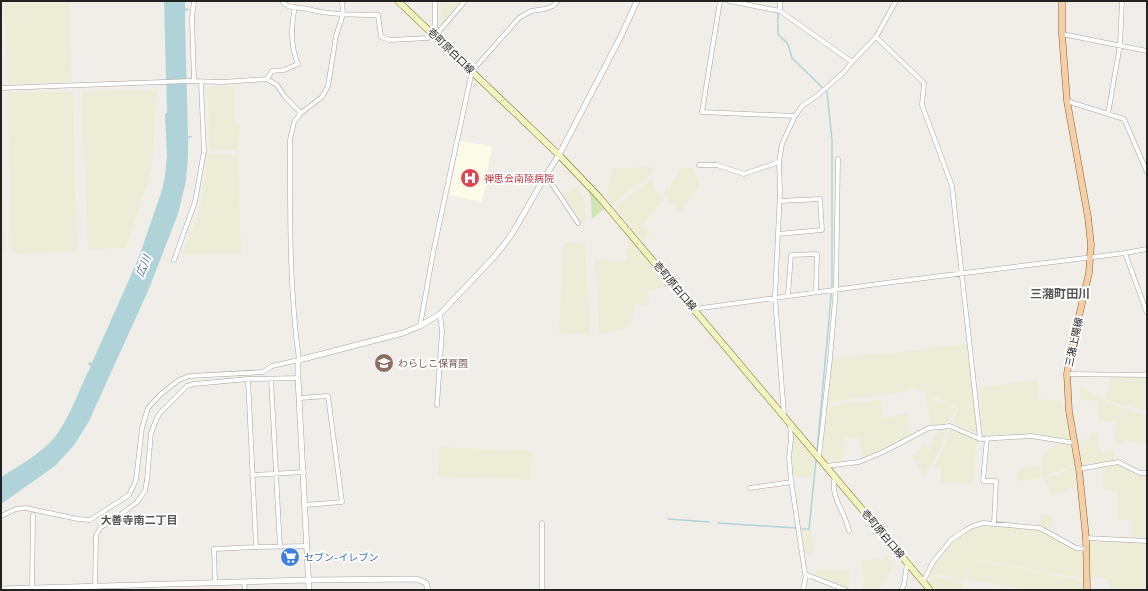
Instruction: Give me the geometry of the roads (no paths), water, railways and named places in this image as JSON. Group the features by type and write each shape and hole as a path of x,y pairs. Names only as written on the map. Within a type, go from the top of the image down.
{"main road":[{"name":"壱町原白口線","path":"398,1 559,155 600,198 930,590"},
{"name":"三潴上陽線","path":"1062,1 1062,34 1067,101 1092,246 1089,273 1067,374 1069,411 1079,469 1087,549 1086,590"}],"street":[{"path":"192,81 192,18 194,1"},
{"path":"282,1 290,7 343,14 378,15 381,37 390,40 428,38 434,35 465,1"},
{"path":"309,590 298,378 298,363 300,360 294,322 290,257 290,140 294,122 301,113 322,97 328,86 336,36 343,14 342,1"},
{"path":"434,35 435,1"},
{"path":"420,326 435,245 472,71 519,18 531,11 549,8 558,1"},
{"path":"1,516 6,512 26,508 78,519 90,520 129,495 136,480 142,428 148,408 161,394 179,380 190,376 263,372 272,366 403,333 420,326 440,314 495,256 512,234 559,155 620,38 637,1"},
{"path":"720,1 702,112 795,116"},
{"path":"729,1 780,11 852,62"},
{"path":"780,1 780,11"},
{"path":"784,416 775,297 780,201 779,162 782,144 795,116 802,106 824,90 844,72 876,37 895,1"},
{"path":"1108,114 1120,45 1122,1"},
{"path":"267,79 272,72 284,70 298,64 293,54 292,36 295,7"},
{"path":"1062,34 1147,51"},
{"path":"876,37 924,83 922,105 952,186 980,439"},
{"path":"1,88 267,79 277,85 285,97 301,113"},
{"path":"174,260 195,202 204,151 201,82"},
{"path":"1067,101 1124,119 1147,172"},
{"path":"819,457 836,289 838,159"},
{"path":"699,165 717,165 744,174 779,162"},
{"path":"546,175 578,223"},
{"path":"778,234 822,230 820,199 780,201"},
{"path":"694,309 788,295 1147,249"},
{"path":"1125,253 1147,313"},
{"path":"788,295 791,255 817,254 816,292"},
{"path":"436,405 442,331 440,314"},
{"path":"1067,374 1145,375 1147,373"},
{"path":"95,588 96,535 101,527 115,520 137,502 145,491 151,433 160,413 187,386 206,382 270,378 298,378"},
{"path":"270,378 280,547"},
{"path":"248,379 256,547"},
{"path":"300,398 328,396 342,502 305,505"},
{"path":"790,423 791,439 789,456 806,575 803,590"},
{"path":"826,466 858,462 883,452 929,428 950,426 980,439 1031,436 1075,443"},
{"path":"987,438 983,481 996,481 994,524"},
{"path":"1079,469 1118,462 1140,473 1147,473"},
{"path":"252,475 304,472"},
{"path":"835,477 833,484 839,506 847,522 849,531"},
{"path":"750,488 792,482"},
{"path":"32,589 33,515"},
{"path":"542,523 542,590"},
{"path":"923,582 933,562 951,540 973,526 983,523 1040,528 1076,548 1087,549"},
{"path":"1086,538 1147,540"},
{"path":"215,583 214,549 307,546"},
{"path":"901,590 904,585 907,563"},
{"path":"806,575 846,590"},
{"path":"1,589 157,587 244,582 417,579 426,583 428,590"},
{"path":"244,582 245,590"}],"water":[{"name":"広川","path":"164,1 185,1 185,8 189,9 185,11 185,21 188,136 192,137 188,138 186,181 178,214 148,291 89,421 75,444 55,466 1,504 1,477 29,459 48,444 59,431 68,415 91,366 88,364 89,362 92,363 139,257 162,190 167,156"}],"waterway":[{"path":"778,11 778,34 788,44 792,58 827,92 832,140 832,285 817,452"},
{"path":"802,529 809,529 816,460"},
{"path":"668,519 709,522"},
{"path":"718,523 796,528"}],"place":[{"name":"禅思会南陵病院","path":"470,178"},
{"name":"わらしこ保育園","path":"384,363"},
{"name":"セブン-イレブン","path":"290,557"}],"district":[{"name":"三潴町田川","path":"1060,293"},
{"name":"大善寺南二丁目","path":"139,520"}]}
